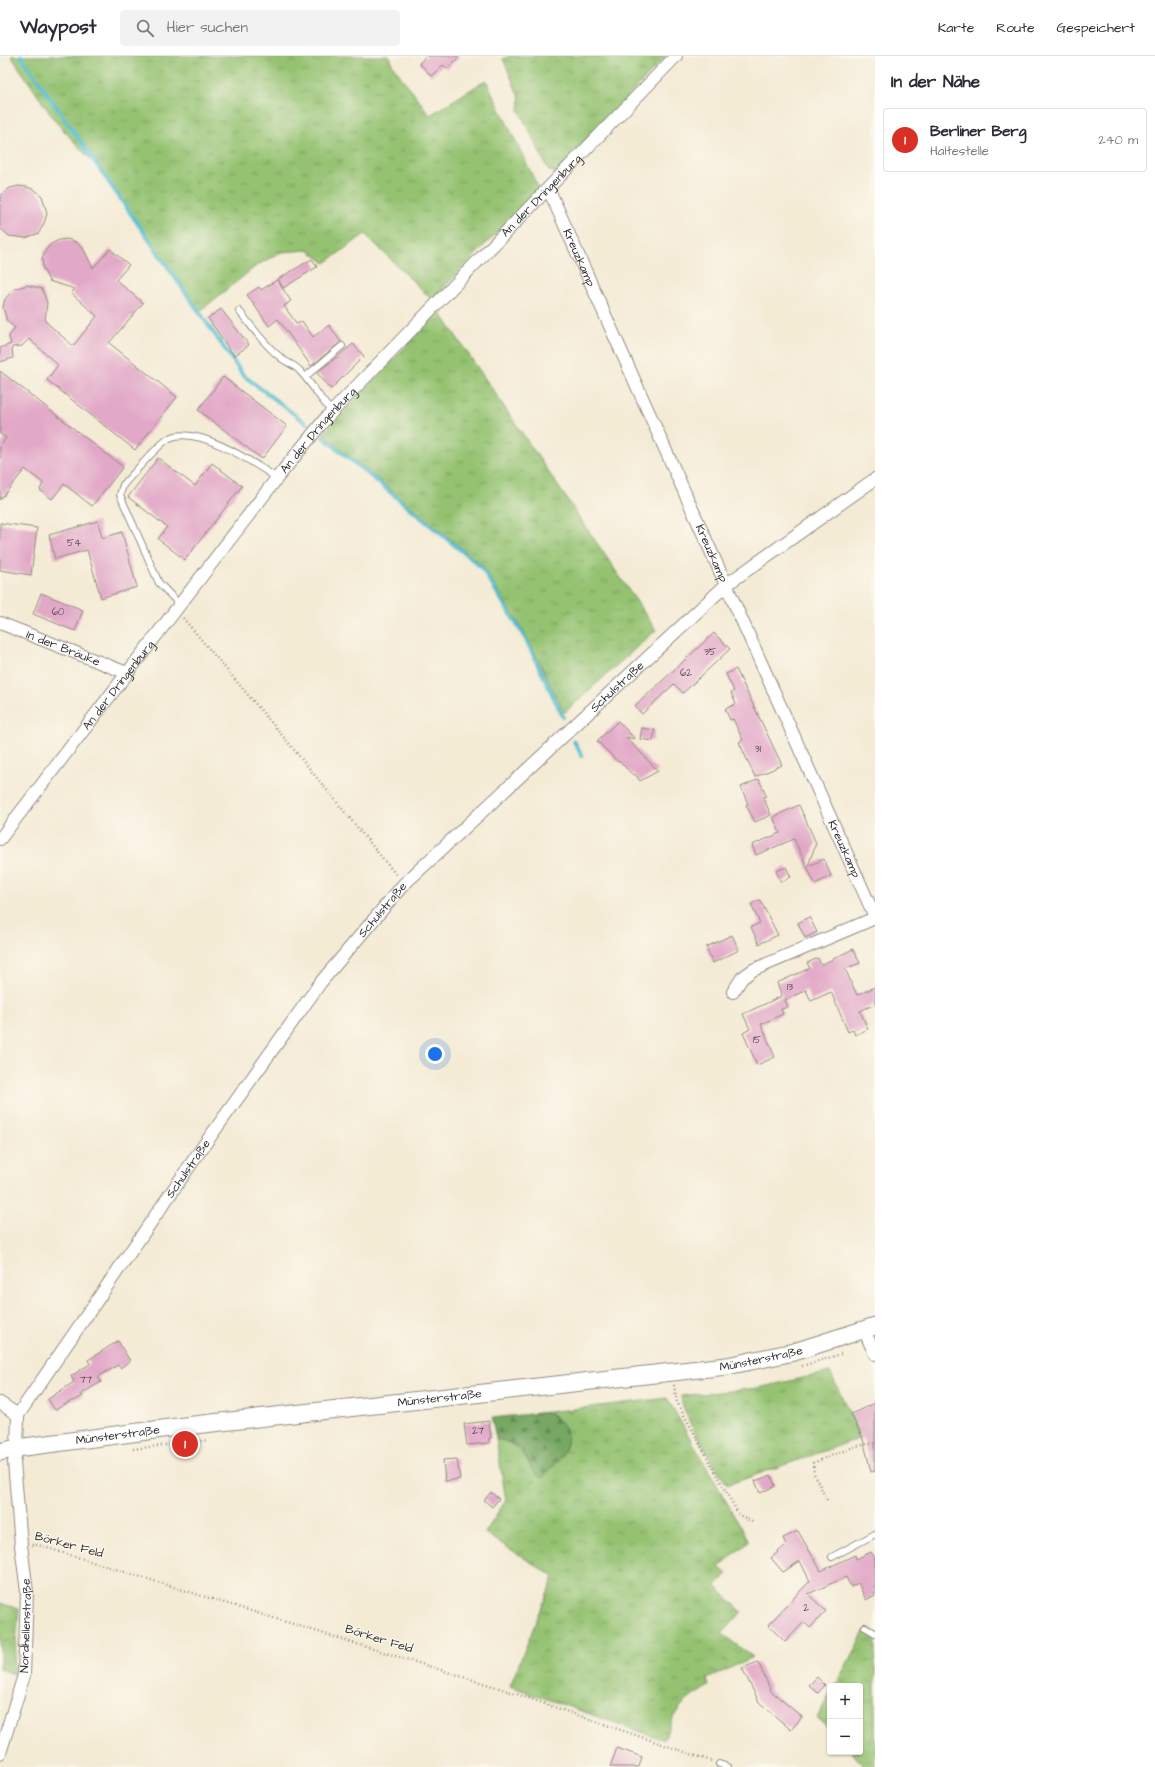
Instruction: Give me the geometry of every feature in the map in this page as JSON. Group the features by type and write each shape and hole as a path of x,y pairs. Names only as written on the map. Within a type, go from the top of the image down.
{"main road":[{"name":"Münsterstraße","path":"0,1452 17,1448 185,1426 727,1366 794,1352 870,1328"}],"street":[{"name":"An der Dringenburg","path":"0,839 277,478 332,412 549,190 676,56"},
{"name":"Kreuzkamp","path":"549,190 875,918 753,970 742,978 733,992"},
{"name":"Schulstraße","path":"18,1414 202,1148 321,982 403,885 726,585 875,479"},
{"name":"In der Bräuke","path":"0,623 127,674"},
{"path":"870,1328 875,1354"},
{"path":"0,1403 18,1414 17,1448"},
{"name":"Nordhellenstraße","path":"0,1752 24,1675 27,1592 21,1545 14,1462 17,1448"}],"lane":[{"path":"239,311 281,359 291,362 306,378 320,400 332,412"},
{"path":"306,378 342,346"},
{"path":"177,607 159,584 120,495 123,485 167,439 178,435 198,436 246,458 277,478"},
{"path":"832,1557 875,1534"},
{"path":"865,1627 875,1633"},
{"path":"719,1764 728,1767"}],"path":[{"path":"177,607 394,870 403,885"},
{"path":"671,1371 677,1402 739,1515 754,1523"},
{"path":"827,1500 814,1474 812,1463 856,1446 875,1443"},
{"name":"Börker Feld","path":"21,1545 38,1545 492,1686 719,1764"}],"green space":[{"path":"11,56 389,56 393,66 430,115 486,80 539,189 432,300 365,234 325,263 308,250 281,252 256,266 200,311 100,170 55,121"},
{"path":"510,56 666,56 557,173 549,171 519,110 520,99 503,59"},
{"path":"439,311 656,630 564,713 528,639 482,565 323,434"},
{"path":"830,1372 861,1438 727,1485 693,1429 681,1396 758,1388"},
{"path":"667,1398 749,1541 719,1567 727,1574 716,1586 742,1612 722,1634 753,1657 707,1679 709,1686 691,1697 680,1707 672,1720 664,1740 510,1686 554,1577 485,1533 506,1500 496,1439 510,1443 516,1447 524,1455 535,1473 563,1425 548,1412"},
{"path":"548,1412 562,1424 566,1432 567,1439 563,1454 542,1478 535,1473 519,1448 508,1442 496,1439 492,1418"},
{"path":"0,1603 19,1609 13,1674 0,1668"},
{"path":"865,1630 875,1636 875,1767 865,1767 854,1755 863,1755 863,1683 837,1683"},
{"path":"827,1700 827,1728 817,1718"}],"building":[{"path":"427,56 460,56 447,69 443,65 431,76 419,63"},
{"path":"19,186 35,190 42,196 47,213 39,233 26,238 9,236 0,228 0,196 10,188"},
{"path":"67,239 76,242 83,248 93,268 110,249 129,265 116,280 143,303 109,343 177,397 135,450 47,380 58,365 29,339 22,346 12,347 13,358 0,362 0,348 11,344 9,336 15,328 7,321 3,307 5,299 14,289 27,285 42,289 47,303 45,321 73,346 97,316 71,293 75,289 49,281 43,268 42,259 45,251 51,244 59,240"},
{"path":"312,259 317,267 283,288 278,279"},
{"path":"277,280 291,301 284,306 297,324 302,321 313,337 329,325 341,342 311,366 278,319 269,326 247,295 259,287 261,290"},
{"path":"221,309 249,345 234,356 208,318"},
{"path":"353,344 364,356 331,389 317,373"},
{"path":"0,371 123,467 92,506 64,484 52,499 40,490 43,483 25,469 0,500 0,446 6,438 0,434"},
{"path":"223,377 287,426 262,459 198,410"},
{"path":"158,458 195,486 212,463 242,486 185,560 158,539 167,527 128,497"},
{"path":"98,521 102,538 122,532 137,587 101,598 87,550 55,559 49,535"},
{"path":"0,523 37,528 31,575 0,570"},
{"path":"41,593 83,610 75,631 33,614"},
{"path":"714,633 730,649 683,693 674,684 642,714 635,706"},
{"path":"736,669 782,765 755,777 739,742 743,740 733,719 730,720 725,709 736,704 731,693 734,691 726,674"},
{"path":"618,721 635,739 626,737 658,771 640,781 635,774 633,775 619,761 618,762 597,741"},
{"path":"642,728 655,730 653,741 640,739"},
{"path":"759,779 766,796 763,797 771,815 755,822 746,805 748,804 741,787"},
{"path":"799,805 816,843 808,866 824,859 831,876 815,884 794,839 756,855 752,845 780,833 773,817"},
{"path":"786,867 791,877 781,882 776,871"},
{"path":"760,900 778,935 759,944 751,927 760,923 751,904"},
{"path":"809,917 817,932 805,938 798,923"},
{"path":"732,935 739,950 713,963 706,947"},
{"path":"853,949 860,963 845,969 857,995 875,987 875,1004 860,1011 868,1029 855,1035 853,1030 848,1032 831,992 811,1001 806,990 785,1000 788,1007 781,1009 783,1014 761,1024 775,1057 757,1065 743,1033 750,1029 743,1014 782,996 777,983 810,968 807,963 818,958 821,965"},
{"path":"118,1341 130,1361 120,1368 118,1365 98,1377 101,1382 81,1394 83,1396 55,1410 48,1399 74,1382 71,1376 90,1364 88,1360"},
{"path":"875,1403 875,1471 871,1472 863,1439 851,1414"},
{"path":"489,1421 491,1438 489,1438 489,1443 467,1445 464,1424"},
{"path":"457,1459 460,1479 445,1481 443,1460"},
{"path":"771,1475 775,1486 760,1493 755,1481"},
{"path":"491,1492 499,1499 492,1507 484,1500"},
{"path":"798,1531 821,1571 855,1555 856,1559 871,1552 875,1559 875,1595 866,1600 858,1583 851,1587 846,1577 808,1594 826,1611 810,1628 804,1622 785,1642 768,1625 810,1581 800,1561 783,1572 771,1558 786,1545 783,1538"},
{"path":"758,1662 771,1691 802,1717 791,1730 759,1702 742,1668"},
{"path":"817,1677 825,1685 818,1693 809,1685"},
{"path":"617,1748 642,1757 639,1767 610,1767"}],"waterway":[{"path":"21,56 243,375 307,424"},
{"path":"323,437 481,567 525,638 563,717"},
{"path":"574,741 582,756"}],"place":[{"name":"Berliner Berg","path":"185,1444"}]}
